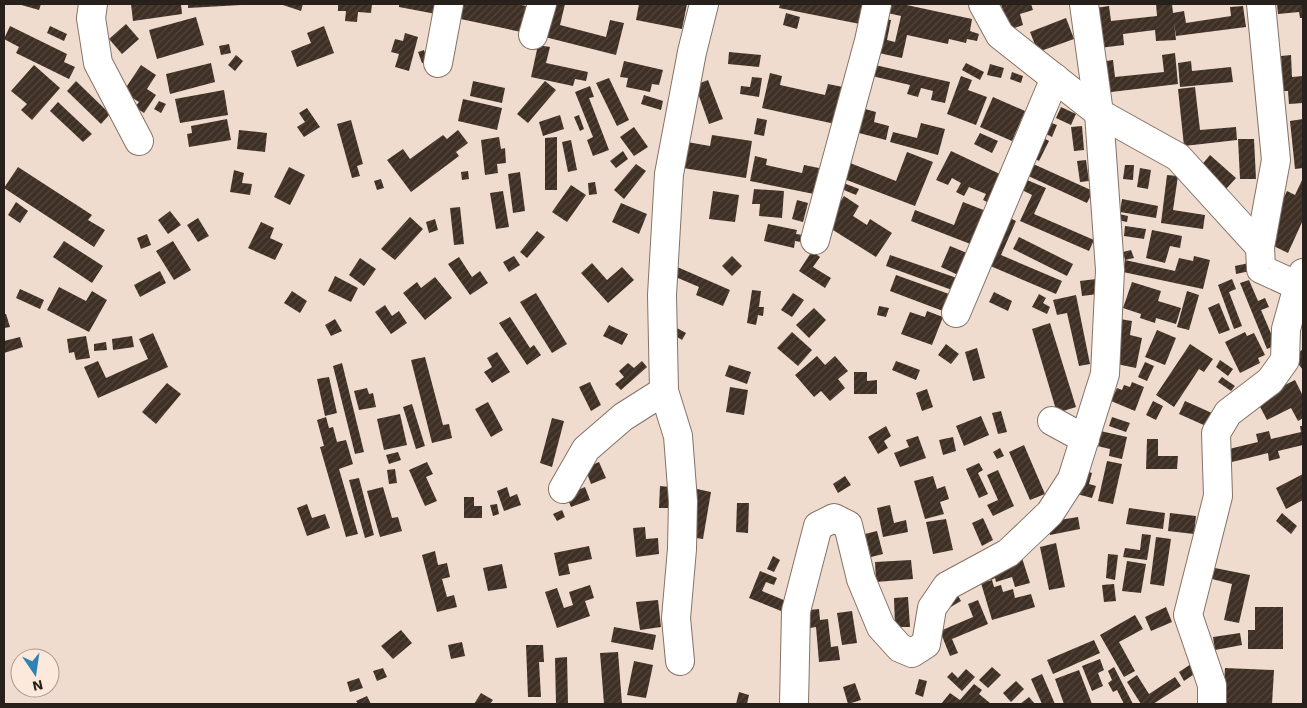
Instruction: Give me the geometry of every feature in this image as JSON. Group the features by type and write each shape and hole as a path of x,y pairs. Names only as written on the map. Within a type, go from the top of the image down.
{"street":[{"path":"93,4 91,18 98,63 139,140"},
{"path":"438,63 449,4"},
{"path":"533,35 542,4"},
{"path":"680,662 676,618 682,549 683,501 678,436 664,391 662,295 669,174 692,52 704,4"},
{"path":"815,240 877,4"},
{"path":"983,4 1000,35 1099,113 1178,158 1260,247"},
{"path":"794,704 796,611 818,526 834,518 848,525 861,579 881,627 900,648 912,653 926,644 932,608 947,586 1008,554 1050,512 1072,479 1105,374 1110,270 1099,113 1084,4"},
{"path":"1212,704 1212,685 1188,615 1218,496 1216,433 1228,413 1270,381 1285,360 1286,329 1300,280 1261,269 1260,247 1276,160 1261,4"},
{"path":"956,314 1055,78"},
{"path":"562,490 586,449 622,417 664,391"},
{"path":"1052,421 1085,439"}],"building":[{"path":"18,4 41,4 39,10"},
{"path":"131,4 181,4 182,14 133,21"},
{"path":"188,4 241,4 241,5 188,8"},
{"path":"280,4 303,4 301,11"},
{"path":"338,4 372,4 371,13 358,12 357,22 345,21 346,11 338,11"},
{"path":"399,4 438,4 436,14 399,7"},
{"path":"459,4 516,4 532,7 526,33 456,18"},
{"path":"550,4 565,4 560,25 606,37 610,20 624,23 616,55 541,36"},
{"path":"639,4 687,4 682,29 636,20"},
{"path":"780,4 864,4 860,24 779,8"},
{"path":"885,4 902,4 972,19 970,31 979,34 977,41 967,39 966,43 949,39 948,44 907,35 902,58 874,52 882,18 891,20 887,40 895,42 901,16 883,12"},
{"path":"1001,4 1031,4 1033,10 1020,14 1023,25 1009,30"},
{"path":"1156,4 1172,4 1173,13 1184,11 1186,23 1231,16 1230,7 1243,6 1246,27 1176,36 1174,23 1176,40 1156,41 1155,30 1123,34 1124,45 1099,48 1095,8 1109,6 1111,21 1157,16"},
{"path":"1277,4 1303,4 1303,18 1300,18 1299,12 1278,14"},
{"path":"786,13 800,17 797,29 783,25"},
{"path":"196,17 204,45 157,59 149,30"},
{"path":"1066,18 1074,39 1038,52 1030,32"},
{"path":"126,24 139,39 122,54 109,39"},
{"path":"10,26 67,54 64,62 75,67 69,79 16,53 19,47 4,39"},
{"path":"50,26 67,34 64,41 47,33"},
{"path":"324,26 334,53 297,67 291,51 311,43 307,33"},
{"path":"405,33 418,37 409,71 395,67 399,54 391,52 395,39 403,41"},
{"path":"229,44 231,53 221,55 219,46"},
{"path":"538,45 550,47 546,63 588,72 586,81 575,79 573,86 531,77"},
{"path":"424,50 428,62 422,63 418,52"},
{"path":"729,52 761,55 759,67 728,64"},
{"path":"1175,53 1178,84 1103,93 1099,62 1113,60 1115,77 1164,72 1162,55"},
{"path":"236,55 243,61 235,71 228,65"},
{"path":"1291,55 1292,77 1303,76 1303,103 1289,104 1288,91 1283,91 1281,56"},
{"path":"624,61 663,70 659,85 652,84 650,92 626,87 628,78 620,77"},
{"path":"1191,61 1192,71 1231,67 1233,82 1180,87 1178,63"},
{"path":"211,63 215,82 170,94 166,74"},
{"path":"966,63 984,72 980,80 962,70"},
{"path":"990,64 1004,68 1001,78 987,75"},
{"path":"34,65 60,88 32,120 21,110 27,104 11,91"},
{"path":"141,65 156,75 147,89 156,95 144,113 135,107 139,102 123,92"},
{"path":"875,65 950,82 945,103 931,100 933,91 921,88 918,97 907,94 910,85 872,76"},
{"path":"1012,72 1023,76 1021,83 1010,79"},
{"path":"770,73 782,76 780,85 825,95 828,84 843,87 835,124 762,108"},
{"path":"961,76 972,80 968,90 987,97 976,125 947,114"},
{"path":"752,77 762,78 759,97 740,94 741,86 750,87"},
{"path":"609,78 629,120 617,126 596,83"},
{"path":"708,80 723,119 709,124 695,85"},
{"path":"76,81 110,114 101,124 67,91"},
{"path":"473,81 505,88 502,103 470,96"},
{"path":"545,81 556,90 528,123 517,114"},
{"path":"590,86 594,97 589,98 609,150 593,156 587,140 593,137 575,92"},
{"path":"1195,87 1200,130 1236,127 1237,140 1184,146 1178,89"},
{"path":"224,90 228,115 180,123 175,99"},
{"path":"644,95 663,101 661,110 641,104"},
{"path":"993,97 1025,111 1012,141 980,127"},
{"path":"463,99 502,108 497,130 458,121"},
{"path":"159,101 166,104 161,113 154,109"},
{"path":"58,102 92,134 83,142 50,111"},
{"path":"1061,107 1076,114 1071,125 1056,118"},
{"path":"307,108 320,127 304,137 297,127 305,122 299,113"},
{"path":"865,109 876,112 874,122 889,126 886,140 859,133"},
{"path":"560,115 564,129 543,136 539,122"},
{"path":"579,115 584,129 580,131 574,117"},
{"path":"757,118 767,120 764,136 754,134"},
{"path":"227,119 231,140 189,147 187,134 192,133 191,126"},
{"path":"1303,119 1303,168 1295,169 1290,121"},
{"path":"351,120 363,164 357,166 360,176 352,178 337,124"},
{"path":"1049,122 1057,125 1052,137 1044,133"},
{"path":"921,123 945,129 938,155 890,142 893,132 917,138"},
{"path":"1082,126 1084,150 1074,151 1071,127"},
{"path":"634,127 648,147 634,156 620,137"},
{"path":"239,130 267,133 265,152 237,149"},
{"path":"458,130 468,143 456,152 459,156 411,192 387,160 403,149 410,159 443,135 447,139"},
{"path":"980,133 998,141 992,153 974,144"},
{"path":"712,135 752,141 746,178 683,168 687,142 710,146"},
{"path":"1040,136 1049,141 1039,161 1030,156"},
{"path":"499,137 501,149 505,148 506,163 497,164 498,173 485,175 481,140"},
{"path":"557,137 557,190 545,190 545,138"},
{"path":"1238,139 1254,139 1256,179 1240,179"},
{"path":"571,140 577,170 568,172 562,142"},
{"path":"623,151 628,159 616,168 610,161"},
{"path":"951,151 1002,175 989,203 983,200 986,194 969,187 964,196 956,192 961,183 952,178 948,185 936,180"},
{"path":"907,152 933,162 915,206 844,179 850,163 896,181"},
{"path":"1210,155 1236,178 1226,189 1200,167"},
{"path":"755,156 767,159 766,165 802,173 804,165 819,168 814,194 750,181"},
{"path":"1086,160 1089,181 1080,182 1077,161"},
{"path":"1029,162 1093,191 1087,203 1024,174"},
{"path":"636,164 646,171 624,199 614,190"},
{"path":"1125,165 1134,165 1133,180 1123,179"},
{"path":"18,167 92,215 88,220 105,230 94,247 4,188"},
{"path":"289,167 305,175 290,205 274,197"},
{"path":"1140,168 1151,170 1148,189 1137,187"},
{"path":"234,170 244,173 242,183 252,184 250,195 230,192"},
{"path":"468,171 469,179 462,180 461,172"},
{"path":"520,172 525,211 513,213 508,174"},
{"path":"1167,175 1178,176 1173,210 1205,215 1203,229 1161,223"},
{"path":"1020,177 1046,188 1034,214 1094,240 1089,251 1020,221 1032,195 1016,187"},
{"path":"1303,178 1303,220 1288,253 1263,241 1287,191 1295,195"},
{"path":"381,179 384,188 377,190 374,181"},
{"path":"595,182 597,194 589,195 588,183"},
{"path":"841,182 859,189 856,195 839,188"},
{"path":"571,185 586,195 567,222 552,212"},
{"path":"754,189 784,191 782,218 759,216 760,204 752,204"},
{"path":"503,191 509,227 496,229 490,193"},
{"path":"713,191 739,195 735,222 709,219"},
{"path":"844,196 859,206 853,216 867,225 870,219 892,233 876,257 825,225"},
{"path":"1122,199 1158,206 1156,218 1120,212"},
{"path":"797,200 808,203 803,222 792,219"},
{"path":"16,202 28,211 20,223 8,215"},
{"path":"963,202 986,211 973,245 911,221 915,210 954,225"},
{"path":"621,203 647,214 639,234 612,222"},
{"path":"460,207 464,244 454,245 450,208"},
{"path":"170,211 181,225 168,234 158,220"},
{"path":"1002,214 1016,221 1001,255 1062,281 1056,294 981,262"},
{"path":"1119,214 1128,216 1127,222 1118,220"},
{"path":"410,217 423,229 395,260 381,249"},
{"path":"198,218 209,236 198,242 187,225"},
{"path":"435,219 438,230 429,233 426,222"},
{"path":"261,222 274,228 270,238 283,244 275,260 248,248"},
{"path":"768,224 797,230 796,234 803,235 801,242 795,241 794,248 764,241"},
{"path":"1125,226 1146,229 1144,239 1124,236"},
{"path":"1152,230 1182,236 1180,248 1170,246 1165,263 1146,258"},
{"path":"537,231 545,237 527,258 520,252"},
{"path":"147,234 151,245 141,249 137,238"},
{"path":"1019,237 1073,264 1067,276 1013,249"},
{"path":"64,241 103,266 92,283 53,257"},
{"path":"173,241 191,270 174,280 156,251"},
{"path":"950,246 967,253 958,275 941,267"},
{"path":"1131,250 1134,258 1125,260 1123,252"},
{"path":"812,251 820,257 813,267 831,278 825,288 799,271"},
{"path":"890,255 957,278 952,290 886,266"},
{"path":"514,256 520,265 509,272 503,262"},
{"path":"732,256 742,266 732,276 722,266"},
{"path":"1194,256 1210,260 1203,289 1123,272 1125,260 1175,271 1179,258 1193,261"},
{"path":"459,257 472,277 480,271 488,283 470,295 448,264"},
{"path":"360,258 376,269 364,286 349,275"},
{"path":"592,263 607,280 622,267 634,280 608,303 581,273"},
{"path":"1249,263 1250,271 1236,274 1235,266"},
{"path":"675,266 730,290 723,306 696,295 699,287 671,275"},
{"path":"160,271 166,283 140,297 134,285"},
{"path":"896,275 949,294 943,311 890,291"},
{"path":"335,276 358,288 351,302 328,291"},
{"path":"435,277 452,298 425,320 403,293 417,282 421,288"},
{"path":"1096,279 1098,294 1082,296 1080,281"},
{"path":"1232,279 1236,289 1229,292 1242,326 1234,329 1218,285"},
{"path":"1249,280 1258,301 1265,298 1269,307 1261,310 1276,345 1267,349 1240,283"},
{"path":"1132,282 1161,291 1158,301 1181,308 1176,324 1156,318 1155,323 1140,318 1141,314 1123,308"},
{"path":"59,287 86,301 92,291 107,300 89,332 47,310"},
{"path":"20,289 44,300 40,309 16,298"},
{"path":"752,290 761,291 759,307 764,307 763,316 758,315 756,325 747,323"},
{"path":"292,291 307,301 300,313 284,303"},
{"path":"1187,291 1199,295 1189,330 1177,327"},
{"path":"994,292 1012,301 1008,311 989,302"},
{"path":"536,293 567,344 552,353 520,302"},
{"path":"793,293 804,300 792,317 781,310"},
{"path":"1039,294 1046,298 1043,303 1050,307 1047,314 1032,307"},
{"path":"1076,295 1090,364 1079,366 1067,313 1057,315 1053,300"},
{"path":"1219,303 1230,330 1219,334 1208,308"},
{"path":"385,305 392,316 399,311 407,323 391,334 375,312"},
{"path":"879,306 889,308 886,317 877,315"},
{"path":"814,308 826,320 809,338 796,325"},
{"path":"927,311 943,317 932,345 901,334 910,312 925,317"},
{"path":"4,314 6,314 10,327 4,328"},
{"path":"510,317 530,348 534,345 541,355 527,365 499,323"},
{"path":"335,319 342,331 331,336 325,325"},
{"path":"1120,319 1132,321 1130,335 1142,338 1136,368 1112,363"},
{"path":"1050,323 1076,407 1057,413 1032,329"},
{"path":"609,325 628,334 622,345 603,336"},
{"path":"675,327 686,333 682,340 671,333"},
{"path":"1157,330 1176,338 1165,365 1145,357"},
{"path":"792,332 812,350 798,366 777,348"},
{"path":"1245,332 1247,336 1254,333 1265,355 1258,358 1260,363 1240,373 1225,342"},
{"path":"153,333 168,367 98,398 84,367 98,361 106,378 148,359 139,339"},
{"path":"86,336 90,358 76,360 74,352 69,353 67,339"},
{"path":"132,336 134,347 113,350 112,339"},
{"path":"20,337 23,347 4,353 4,341"},
{"path":"106,342 107,350 94,351 94,344"},
{"path":"946,344 959,354 951,364 938,355"},
{"path":"1190,344 1213,359 1204,372 1199,369 1174,407 1156,395"},
{"path":"977,348 985,378 973,381 965,352"},
{"path":"1303,349 1303,370 1293,357"},
{"path":"497,352 510,372 492,383 484,372 492,367 487,358"},
{"path":"817,356 825,365 835,356 848,371 838,379 845,388 830,401 821,391 814,397 795,375"},
{"path":"425,357 443,425 449,424 452,438 432,443 411,360"},
{"path":"1220,360 1233,369 1228,376 1216,367"},
{"path":"642,361 647,367 621,390 615,384 624,377 619,371 628,363 634,368"},
{"path":"896,361 920,370 916,380 892,370"},
{"path":"1145,362 1154,366 1147,381 1138,377"},
{"path":"342,363 364,452 355,454 333,366"},
{"path":"729,365 751,372 747,384 725,376"},
{"path":"854,372 867,372 867,381 877,380 877,394 854,394"},
{"path":"329,377 337,413 325,416 317,379"},
{"path":"1222,377 1235,386 1231,391 1218,382"},
{"path":"1295,380 1303,396 1303,418 1298,421 1291,408 1267,420 1256,399"},
{"path":"590,382 601,405 591,411 579,387"},
{"path":"1132,382 1144,387 1135,411 1111,401 1117,388 1122,390 1124,385 1130,387"},
{"path":"167,383 181,394 156,424 142,412"},
{"path":"730,387 748,390 744,415 726,412"},
{"path":"367,388 369,394 373,393 376,407 359,410 354,391"},
{"path":"927,389 933,407 922,411 916,393"},
{"path":"1153,401 1163,406 1156,420 1146,415"},
{"path":"1185,401 1212,413 1206,426 1179,414"},
{"path":"488,402 503,430 491,437 475,409"},
{"path":"412,404 425,446 416,449 403,407"},
{"path":"1001,411 1007,432 998,434 992,413"},
{"path":"400,414 407,445 384,450 377,419"},
{"path":"981,416 989,435 964,446 956,426"},
{"path":"326,417 329,428 333,427 337,442 346,440 353,464 339,469 358,534 346,537 320,447 324,446 317,420"},
{"path":"1112,417 1130,423 1126,432 1109,426"},
{"path":"552,418 564,421 552,467 540,463"},
{"path":"886,426 891,436 884,441 888,448 878,454 868,437"},
{"path":"1300,426 1303,426 1303,445 1278,451 1280,458 1269,461 1268,453 1232,462 1229,449 1258,442 1256,434 1269,431 1271,439 1301,432"},
{"path":"1096,430 1127,437 1122,459 1109,456 1110,449 1093,445"},
{"path":"918,436 926,458 900,467 894,453 909,447 906,440"},
{"path":"953,437 956,451 943,455 939,440"},
{"path":"1147,439 1158,439 1158,456 1178,456 1177,469 1146,469"},
{"path":"1024,445 1045,494 1030,500 1009,452"},
{"path":"1000,448 1004,456 997,459 993,452"},
{"path":"398,452 401,460 389,464 386,455"},
{"path":"1107,461 1122,464 1113,504 1098,501"},
{"path":"427,462 433,474 426,477 437,501 425,506 409,470"},
{"path":"599,462 606,478 591,484 585,468"},
{"path":"979,463 983,470 978,473 988,494 979,498 966,469"},
{"path":"395,469 397,483 389,484 387,470"},
{"path":"1080,469 1092,473 1089,484 1096,486 1092,498 1073,493"},
{"path":"998,470 1014,506 993,516 987,505 998,500 987,475"},
{"path":"1303,474 1303,500 1286,509 1276,488"},
{"path":"845,476 851,485 838,493 833,484"},
{"path":"933,476 937,489 945,486 949,499 940,502 944,514 925,519 914,481"},
{"path":"359,478 374,535 365,538 349,480"},
{"path":"660,486 670,487 669,508 659,508"},
{"path":"383,487 392,518 398,517 402,531 380,537 367,491"},
{"path":"507,487 510,497 517,494 521,505 504,511 497,491"},
{"path":"585,487 590,500 571,507 566,495"},
{"path":"697,489 711,492 703,539 689,537"},
{"path":"464,497 474,497 474,506 482,506 482,518 464,518"},
{"path":"737,503 749,503 748,533 736,532"},
{"path":"307,504 312,518 325,514 330,528 307,536 297,508"},
{"path":"497,504 499,514 493,516 490,505"},
{"path":"890,505 894,523 906,520 908,532 883,537 877,508"},
{"path":"1129,508 1165,513 1163,529 1126,524"},
{"path":"562,510 565,517 557,521 553,514"},
{"path":"1170,513 1196,516 1194,534 1168,531"},
{"path":"1282,513 1297,526 1291,534 1276,521"},
{"path":"1078,517 1080,529 1050,535 1047,522"},
{"path":"983,518 993,540 982,546 972,523"},
{"path":"946,519 953,550 933,554 926,522"},
{"path":"645,527 646,539 658,538 659,554 636,557 633,528"},
{"path":"877,531 883,554 871,557 865,534"},
{"path":"1142,534 1151,535 1147,560 1123,557 1125,548 1140,550"},
{"path":"1156,537 1171,539 1164,586 1150,584"},
{"path":"1056,543 1065,587 1049,590 1040,547"},
{"path":"589,546 592,559 568,564 570,574 559,576 554,553"},
{"path":"435,551 438,565 447,563 450,577 442,579 447,597 454,595 457,607 437,612 422,555"},
{"path":"1108,554 1118,555 1115,580 1106,578"},
{"path":"773,556 780,560 774,572 767,569"},
{"path":"1022,558 1030,583 1015,587 1012,577 996,582 995,578 991,580 987,569"},
{"path":"911,560 913,579 876,582 875,562"},
{"path":"1127,561 1146,564 1141,593 1122,591"},
{"path":"502,564 507,588 488,591 483,568"},
{"path":"1215,568 1250,575 1239,623 1224,620 1232,584 1212,579"},
{"path":"760,571 777,578 774,585 766,582 762,591 786,601 781,611 749,598"},
{"path":"992,580 994,587 1001,585 1003,592 1013,589 1015,598 1031,594 1035,607 992,620 981,583"},
{"path":"1114,584 1116,601 1104,602 1102,585"},
{"path":"590,585 594,598 585,601 590,616 557,628 545,592 557,588 564,608 573,605 569,592"},
{"path":"957,594 961,601 949,608 945,601"},
{"path":"908,597 910,627 895,627 894,598"},
{"path":"658,600 661,627 640,630 636,602"},
{"path":"978,600 988,624 952,639 958,653 950,656 940,631 973,617 968,604"},
{"path":"1166,607 1172,622 1151,631 1145,617"},
{"path":"1255,607 1283,607 1283,649 1248,649 1248,630 1255,630"},
{"path":"819,609 820,620 828,619 831,647 838,646 840,660 819,662 816,627 810,628 809,610"},
{"path":"852,611 857,643 842,645 837,613"},
{"path":"1135,615 1143,629 1119,642 1135,671 1124,677 1100,635"},
{"path":"614,627 656,635 653,650 611,642"},
{"path":"401,630 412,643 393,659 381,646"},
{"path":"1240,633 1242,645 1215,650 1213,637"},
{"path":"1094,640 1100,653 1053,674 1047,660"},
{"path":"462,642 465,656 451,659 448,645"},
{"path":"526,645 543,645 544,662 539,662 541,697 528,697"},
{"path":"618,652 622,704 604,704 600,653"},
{"path":"567,657 568,704 556,704 555,658"},
{"path":"1100,659 1104,670 1098,673 1103,686 1092,691 1082,666"},
{"path":"634,661 653,665 646,698 627,695"},
{"path":"1191,664 1196,673 1184,681 1179,672"},
{"path":"992,667 1001,675 988,688 979,680"},
{"path":"1114,667 1133,704 1124,704 1117,690 1113,692 1108,683 1112,680 1108,671"},
{"path":"383,668 387,677 377,681 373,671"},
{"path":"1225,668 1274,670 1272,704 1223,703"},
{"path":"966,669 975,677 962,691 947,677 952,672 958,678"},
{"path":"1079,670 1092,704 1064,704 1055,679"},
{"path":"1042,674 1055,704 1042,704 1031,679"},
{"path":"1137,675 1149,694 1175,677 1181,686 1153,704 1141,704 1127,682"},
{"path":"359,678 363,688 350,692 347,682"},
{"path":"919,679 927,681 923,697 915,694"},
{"path":"1016,681 1024,689 1011,702 1003,693"},
{"path":"855,683 861,700 848,704 843,687"},
{"path":"974,684 982,690 979,694 990,703 941,704 950,693 960,700"},
{"path":"739,692 749,695 747,704 736,704"},
{"path":"481,693 493,700 490,704 474,704"},
{"path":"367,696 371,704 358,704 356,701"},
{"path":"1029,697 1035,704 1020,704"}]}
